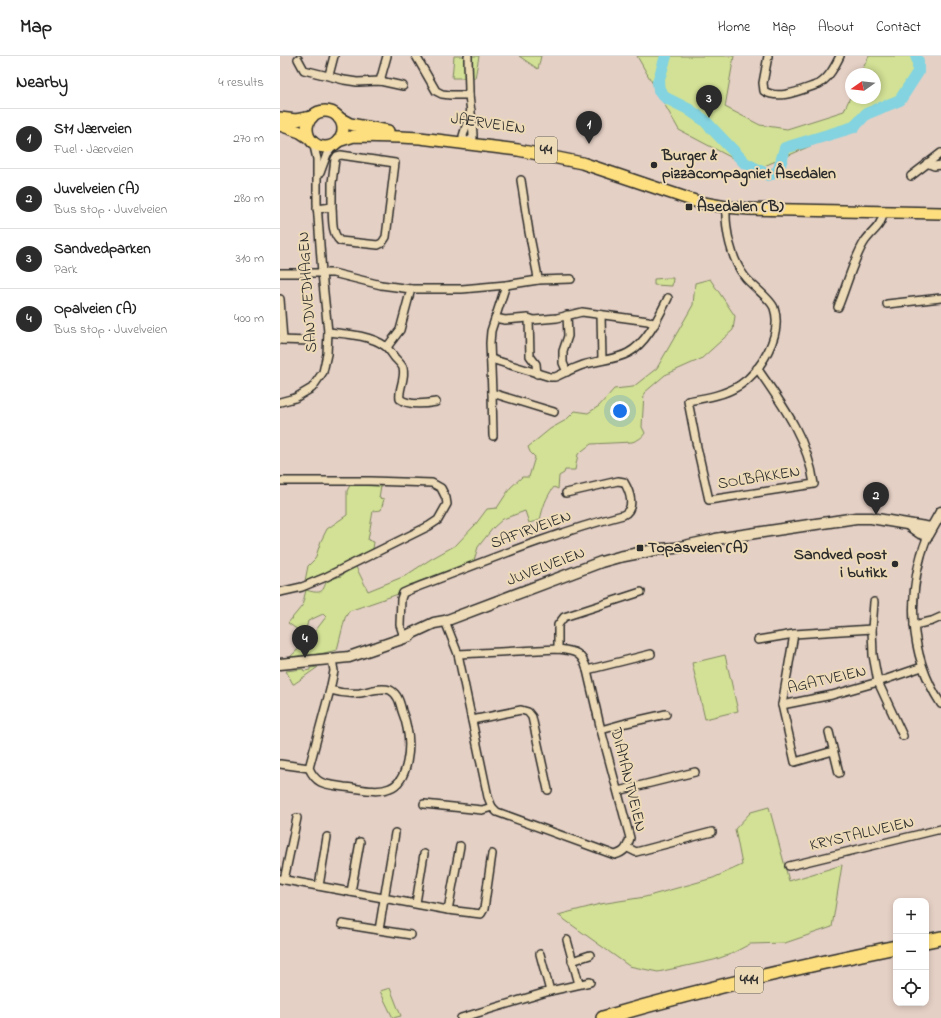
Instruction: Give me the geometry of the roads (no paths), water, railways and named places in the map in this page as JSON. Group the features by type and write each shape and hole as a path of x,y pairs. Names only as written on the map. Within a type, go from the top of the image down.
{"highway":[{"path":"929,940 941,938"},
{"path":"929,949 941,947"},
{"name":"444","path":"603,1018 725,986 833,960 893,948"},
{"name":"444","path":"634,1018 784,980 893,957"}],"main road":[{"name":"44","path":"280,118 296,120 329,112 339,118"},
{"path":"311,140 307,128 312,117"},
{"name":"JÆRVEIEN","path":"339,118 350,124 385,130 420,134 440,134 467,139"},
{"path":"336,143 341,136 342,130 342,124 339,118"},
{"name":"44","path":"280,125 300,132 322,147 336,143"},
{"name":"JÆRVEIEN","path":"336,143 354,136 467,139 519,144 605,164 635,174 698,202 726,208 883,213 941,213"}],"street":[{"path":"329,75 334,56"},
{"path":"380,82 387,56"},
{"path":"416,56 436,91 442,94 450,95 469,95"},
{"path":"467,139 471,110 468,56"},
{"path":"768,56 763,82 764,91 775,96 819,84 824,81 829,75 837,57"},
{"path":"298,59 304,70 329,75 344,80 357,82 380,82 403,86"},
{"name":"SANDVEDHAGEN","path":"311,140 317,159 318,179"},
{"name":"SANDVEDHAGEN","path":"280,402 295,398 312,388 323,372 327,354 328,332 316,189 327,154 336,143"},
{"path":"910,176 941,152"},
{"path":"341,155 395,163 386,237 382,243 378,245 340,241 335,237 332,207 332,183 335,159 337,156 341,155"},
{"path":"927,163 934,166 941,165"},
{"path":"520,180 538,280"},
{"path":"317,209 332,207"},
{"name":"SOLBAKKEN","path":"726,208 725,218 736,262 745,277 774,307 776,323 771,345 757,368 740,385 712,397 688,401 709,500 814,484 813,471 798,432 783,406 757,368"},
{"path":"838,307 860,250 866,240 880,224 883,213"},
{"path":"280,273 333,273 381,285 411,289 462,289 506,285 538,280 571,279"},
{"path":"493,436 491,337 495,318 506,285"},
{"path":"386,347 400,330 411,289"},
{"path":"491,359 550,377 583,365 620,356 629,352 641,342 655,324 668,298"},
{"path":"886,304 941,298"},
{"path":"280,299 282,340 310,341"},
{"path":"495,318 505,320 524,318 534,320 557,318 582,312 655,324"},
{"path":"566,372 563,363 563,351 568,336 567,315"},
{"path":"601,315 602,360"},
{"path":"529,319 530,356 536,364 537,374"},
{"path":"328,332 353,335 368,339 386,347 403,368 399,395 400,399 403,402 423,405 436,402"},
{"path":"492,392 554,412"},
{"path":"280,481 432,483 441,488 447,504 438,520 429,526 326,577 302,587 280,592"},
{"name":"SAFIRVEIEN","path":"404,638 400,625 401,599 403,593 551,537 588,524 622,515 628,512 631,507 630,494 624,482 618,481 566,493"},
{"path":"941,512 921,553 915,577 913,595 914,625 922,666 941,704"},
{"name":"JUVELVEIEN","path":"280,664 332,659 348,653 373,649 436,627 444,621 601,562 636,553 660,549 674,544 856,518 871,518 907,524 930,532"},
{"path":"558,649 558,625 564,617 641,592"},
{"name":"AGATVEIEN","path":"874,602 872,629 873,655 878,682 903,736"},
{"path":"914,625 932,621 941,617"},
{"path":"424,804 482,810 492,807 488,797 458,654 444,621"},
{"path":"758,640 794,634 872,629"},
{"name":"AGATVEIEN","path":"794,634 782,705 795,762 833,751"},
{"name":"DIAMANTVEIEN","path":"458,654 558,649 573,650 584,659 601,730 630,838 628,848 622,853 615,855 497,812 492,807"},
{"path":"587,670 651,654"},
{"path":"330,690 342,693 359,693 382,689 390,690 396,694 407,727 409,745 408,758 400,780 394,786 381,791 324,784 313,777 309,768 330,690 334,671 332,659"},
{"name":"AGATVEIEN","path":"782,705 832,695 878,682 922,666"},
{"path":"472,720 520,710 528,712 532,717 548,790"},
{"path":"601,730 666,714"},
{"path":"829,732 838,773"},
{"path":"280,764 309,768"},
{"path":"618,791 695,772"},
{"path":"297,818 282,880 383,897 448,910 481,914 484,909 492,854"},
{"name":"KRYSTALLVEIEN","path":"789,866 941,829"},
{"path":"628,848 636,852 712,832"},
{"path":"379,930 383,897 395,833"},
{"path":"319,886 326,837"},
{"path":"351,892 360,842"},
{"path":"448,910 460,846"},
{"path":"416,903 424,854"},
{"path":"342,924 411,935"},
{"path":"567,940 579,984"},
{"path":"540,954 550,991"},
{"path":"572,961 590,955"},
{"path":"461,1018 550,991 590,982"}],"waterway":[{"path":"666,56 658,82 659,90 666,98 688,109 704,120 745,163 768,175 778,172 785,148 854,127 866,114 900,100 918,72 918,61 916,56"}],"place":[{"name":"Sandvedparken","path":"709,118"},
{"name":"St1 Jærveien","path":"589,144"},
{"name":"Burger & pizzacompagniet Åsedalen","path":"654,165"},
{"name":"Åsedalen (B)","path":"689,207"},
{"name":"Juvelveien (A)","path":"876,515"},
{"name":"Topasveien (A)","path":"640,548"},
{"name":"Sandved post i butikk","path":"895,564"},
{"name":"Opalveien (A)","path":"305,658"}]}
